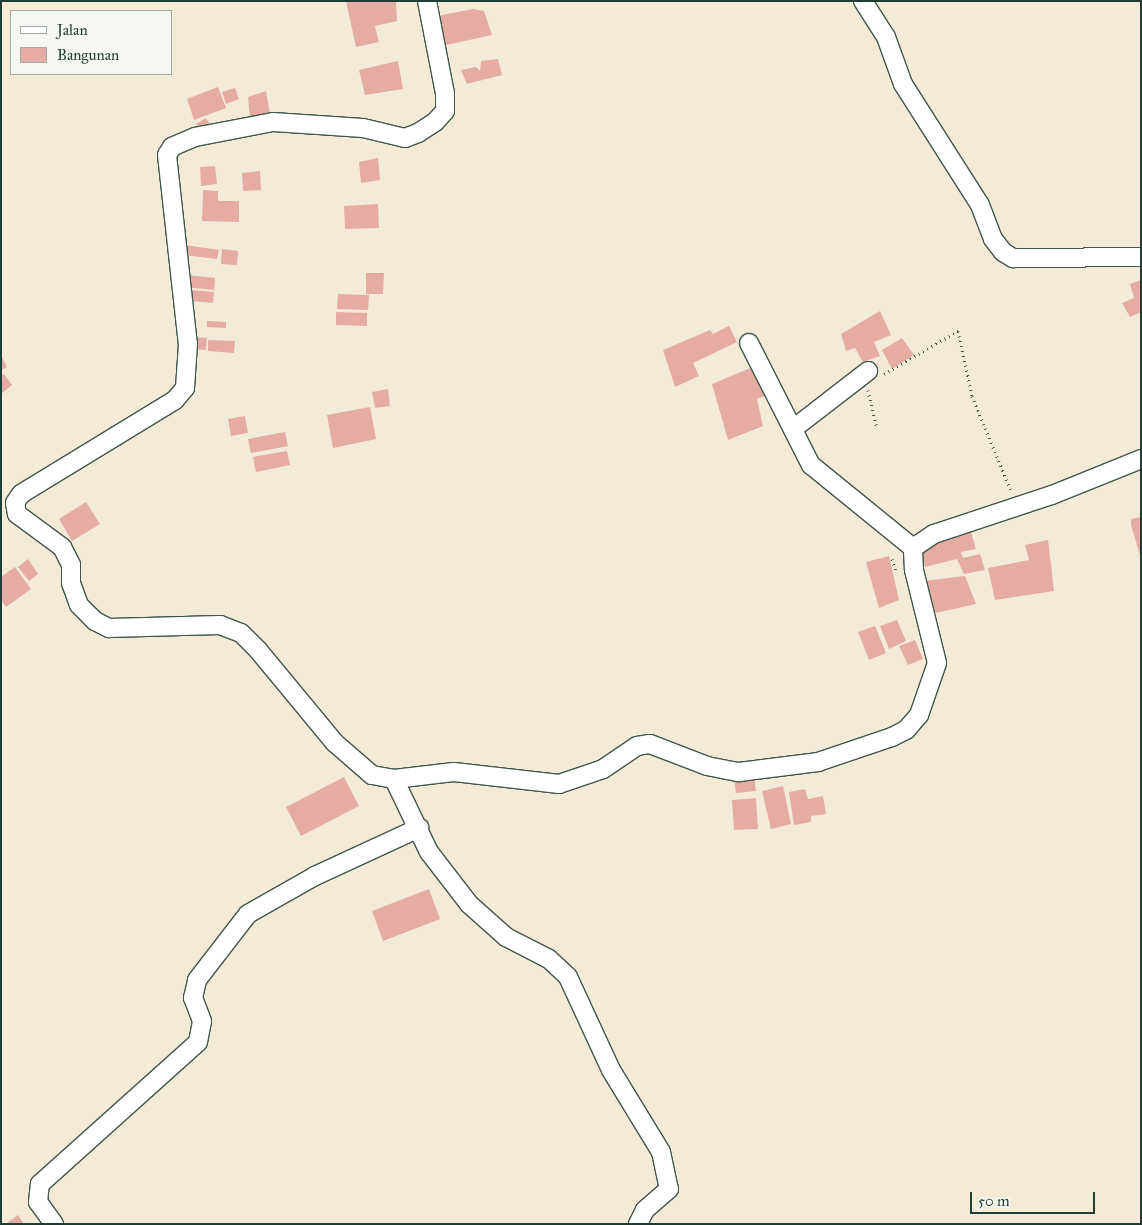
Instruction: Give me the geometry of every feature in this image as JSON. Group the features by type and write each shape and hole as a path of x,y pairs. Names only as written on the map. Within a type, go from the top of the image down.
{"street":[{"path":"426,1 444,94 444,111 436,122 418,133 405,138 363,128 273,122 195,137 172,147 167,155 188,344 186,388 175,400 20,494 15,503 17,514 62,547 71,565 70,583 79,605 95,621 109,628 220,625 240,633 258,650 335,744 372,775 394,779 454,772 558,784 595,773 637,746 650,744 707,766 738,772 818,762 892,737 906,730 919,715 937,663 914,570 913,548 818,474 749,343"},
{"path":"862,1 886,37 903,84 980,205 993,239 1003,252 1013,258 1141,257"},
{"path":"793,429 868,371"},
{"path":"913,548 934,534 1017,506 1141,459"},
{"path":"394,779 429,852 469,904 506,937 549,959 568,978 611,1070 661,1152 669,1188 645,1210 638,1224"},
{"path":"54,1224 38,1202 40,1184 198,1042 202,1021 193,998 196,980 248,914 315,876 419,828"}],"path":[{"path":"876,426 869,399 868,371 881,375 958,330 972,396 1017,506"},
{"path":"892,559 898,578"}],"building":[{"path":"346,1 396,1 397,21 375,26 379,42 356,47"},
{"path":"473,9 484,11 492,35 446,45 437,16"},
{"path":"498,59 502,75 467,84 461,70 476,67 480,71 481,61"},
{"path":"398,61 403,89 365,95 359,70"},
{"path":"218,87 226,108 194,120 187,99"},
{"path":"235,88 239,99 226,104 222,92"},
{"path":"266,91 270,114 250,117 248,97"},
{"path":"206,118 211,126 201,132 196,124"},
{"path":"378,158 380,180 361,183 359,162"},
{"path":"215,166 217,184 201,186 200,167"},
{"path":"260,171 261,190 243,191 242,173"},
{"path":"203,190 218,191 218,201 239,201 239,222 202,221"},
{"path":"378,204 379,228 345,229 344,206"},
{"path":"185,245 219,250 217,259 184,255"},
{"path":"222,249 238,251 237,265 221,264"},
{"path":"366,273 384,273 383,294 366,294"},
{"path":"186,275 215,278 214,290 185,287"},
{"path":"1141,280 1141,312 1130,317 1122,303 1134,298 1130,284"},
{"path":"192,290 214,292 213,303 191,301"},
{"path":"338,294 369,295 368,310 337,309"},
{"path":"880,311 891,335 874,342 880,356 863,362 855,348 846,351 841,334"},
{"path":"336,312 367,313 367,326 336,325"},
{"path":"207,321 226,322 226,328 207,327"},
{"path":"729,326 737,342 693,363 699,376 675,387 663,350 710,330 713,334"},
{"path":"192,337 207,338 206,350 191,349"},
{"path":"902,338 914,355 892,369 882,350"},
{"path":"208,340 235,341 234,353 208,351"},
{"path":"1,355 7,367 1,370"},
{"path":"755,366 769,394 757,399 763,426 728,440 712,384"},
{"path":"4,374 12,385 1,394 1,376"},
{"path":"388,389 390,406 375,408 372,392"},
{"path":"370,407 376,439 333,448 327,415"},
{"path":"245,416 248,433 231,436 228,419"},
{"path":"285,432 288,446 251,453 248,439"},
{"path":"287,451 290,465 256,472 253,457"},
{"path":"86,502 100,524 72,541 59,519"},
{"path":"1141,517 1141,555 1140,555 1131,519"},
{"path":"970,528 976,549 961,552 963,558 980,554 985,570 964,574 957,559 925,567 919,543"},
{"path":"1048,540 1054,591 995,600 988,568 1029,560 1025,545"},
{"path":"889,556 899,600 879,608 866,562"},
{"path":"28,559 38,574 29,581 18,567"},
{"path":"15,567 31,589 6,607 1,600 1,577"},
{"path":"965,576 976,604 931,614 923,581"},
{"path":"897,620 906,641 889,649 880,626"},
{"path":"875,626 886,653 869,660 858,632"},
{"path":"915,640 923,659 908,665 899,646"},
{"path":"754,775 756,791 736,793 734,778"},
{"path":"344,777 359,806 301,836 286,807"},
{"path":"783,786 791,824 771,829 762,791"},
{"path":"805,789 808,799 823,796 826,814 811,816 811,822 794,825 789,792"},
{"path":"756,798 758,829 734,830 732,800"},
{"path":"429,889 440,919 383,941 372,911"},
{"path":"18,1215 24,1224 6,1224"}]}
